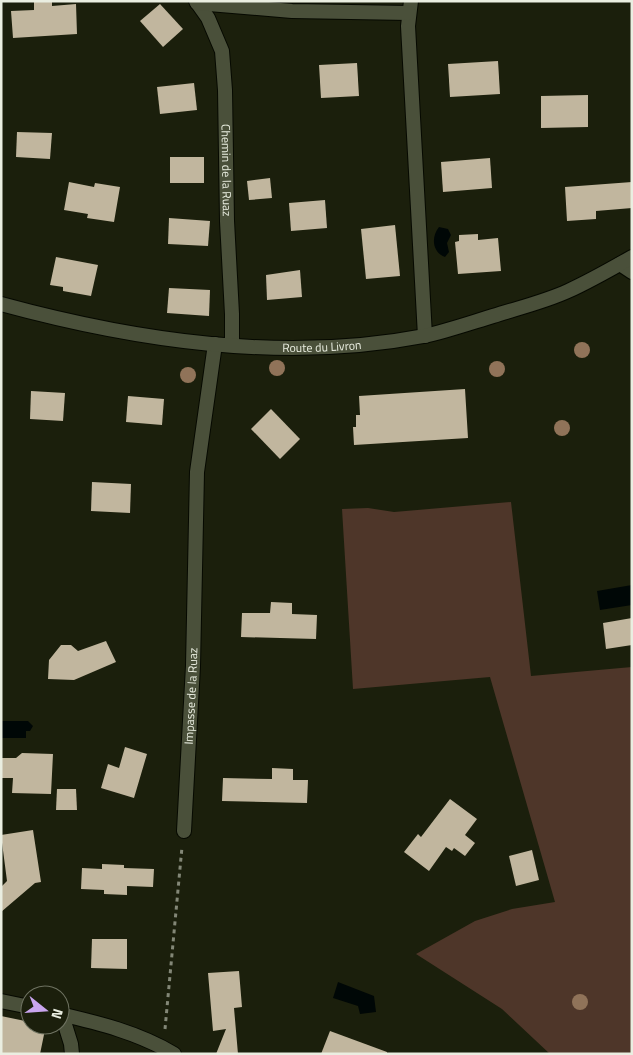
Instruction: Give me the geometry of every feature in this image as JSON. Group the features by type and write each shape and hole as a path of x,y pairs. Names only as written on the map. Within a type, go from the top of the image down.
{"street":[{"name":"Chemin de la Ruaz","path":"196,2 227,3 292,10 410,7 408,26 425,336"},
{"name":"Chemin de la Ruaz","path":"196,2 208,18 222,51 226,90 227,221 232,345"},
{"name":"Route du Livron","path":"1,304 118,332 215,344 268,348 367,344 425,336 541,302 569,291 626,261"},
{"path":"626,261 632,272"},
{"name":"Impasse de la Ruaz","path":"184,831 193,666 197,472 215,344"},
{"path":"1,1001 20,1005"},
{"path":"70,1017 135,1035 169,1051"},
{"path":"68,1035 72,1054"}],"path":[{"path":"169,1051 184,831"}],"shaded area":[{"path":"439,227 448,229 451,235 447,243 449,252 445,257 437,252 434,244 436,231"},
{"path":"511,502 531,676 632,667 632,1054 550,1054 502,1009 416,954 475,921 512,909 555,902 490,677 353,689 342,509 368,508 394,512"},
{"path":"632,585 632,605 600,610 597,591"},
{"path":"1,721 28,721 33,726 30,731 26,731 26,738 1,738"},
{"path":"338,982 374,996 376,1012 360,1014 358,1006 333,998"}],"building":[{"path":"34,1 52,1 52,6 76,4 77,34 13,38 11,11 34,10"},
{"path":"160,4 183,29 163,47 140,21"},
{"path":"498,61 500,94 450,97 448,64"},
{"path":"357,63 359,96 321,98 319,65"},
{"path":"194,83 197,110 160,114 157,87"},
{"path":"588,95 588,127 541,128 541,96"},
{"path":"17,132 52,133 50,159 16,157"},
{"path":"170,157 204,157 204,183 170,183"},
{"path":"490,158 492,188 443,192 441,162"},
{"path":"270,178 272,198 249,200 247,181"},
{"path":"69,182 94,187 95,183 120,187 114,222 87,218 88,214 64,210"},
{"path":"632,182 632,208 596,211 596,219 567,221 565,187"},
{"path":"325,200 327,228 291,231 289,203"},
{"path":"169,218 210,221 208,246 168,244"},
{"path":"395,225 400,276 366,279 361,229"},
{"path":"478,234 478,240 498,238 501,271 458,274 455,242 459,241 459,235"},
{"path":"56,257 98,265 91,296 63,291 63,287 50,285"},
{"path":"300,270 302,297 267,300 266,275"},
{"path":"169,288 210,290 209,316 167,313"},
{"path":"465,389 468,438 354,445 353,427 356,427 356,415 360,415 359,396"},
{"path":"31,391 65,393 63,421 30,419"},
{"path":"128,396 164,399 162,425 126,422"},
{"path":"271,409 300,439 280,459 251,429"},
{"path":"92,482 131,484 130,513 91,511"},
{"path":"271,602 292,603 292,614 317,615 316,639 241,637 242,613 270,613"},
{"path":"632,618 632,645 606,649 603,623"},
{"path":"106,641 116,662 74,680 48,679 49,660 61,645 71,645 78,651"},
{"path":"125,747 147,754 134,798 101,788 108,764 119,768"},
{"path":"22,753 53,754 51,794 12,793 13,778 1,778 1,758 16,758"},
{"path":"272,768 293,769 293,780 308,780 307,803 222,801 223,778 272,779"},
{"path":"57,789 76,789 77,810 56,810"},
{"path":"450,799 477,819 465,835 475,843 465,856 454,848 452,851 446,847 429,871 404,852 418,834 421,837"},
{"path":"33,830 41,882 35,883 1,912 1,887 7,881 1,835"},
{"path":"532,850 539,880 516,886 509,856"},
{"path":"102,864 124,865 124,868 154,869 153,887 127,886 127,895 104,894 104,890 81,889 82,868 102,869"},
{"path":"92,939 127,939 127,969 91,968"},
{"path":"239,971 242,1007 234,1008 238,1054 216,1054 226,1029 213,1031 208,973"},
{"path":"1,1016 20,1020 20,1035 44,1035 40,1054 1,1054"},
{"path":"330,1031 387,1052 387,1054 321,1054"}]}
